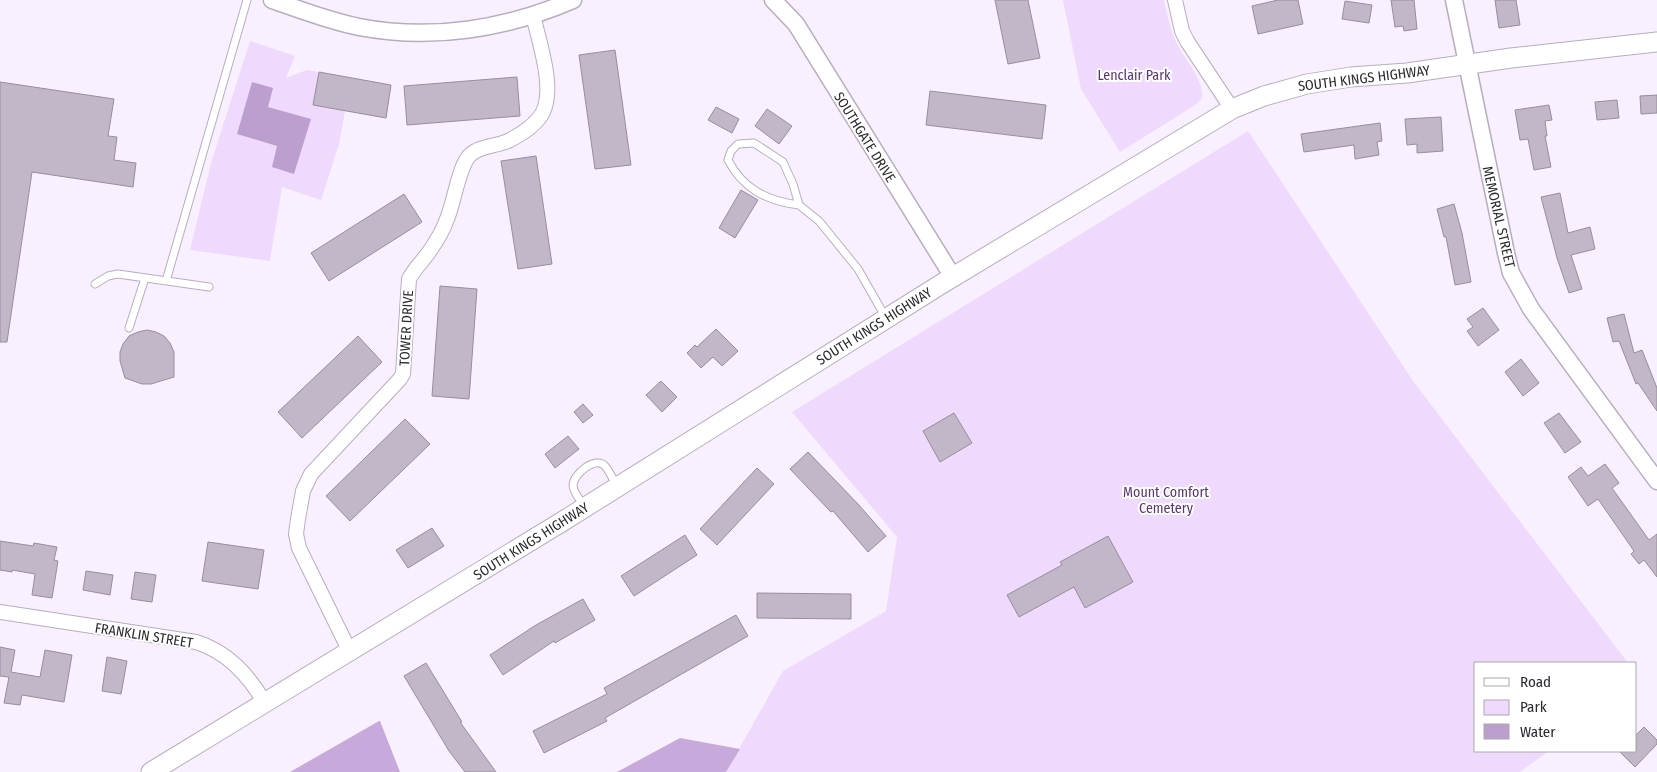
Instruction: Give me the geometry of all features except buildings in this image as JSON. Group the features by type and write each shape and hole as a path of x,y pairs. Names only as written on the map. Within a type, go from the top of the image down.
{"main road":[{"name":"SOUTH KINGS HIGHWAY","path":"151,772 585,508 886,318 1232,108 1264,96 1307,84 1351,77 1407,73 1511,58 1657,42"}],"street":[{"path":"272,0 334,21 361,27 419,33 472,30 515,21 573,0"},
{"name":"SOUTHGATE DRIVE","path":"773,0 796,24 953,277"},
{"path":"1175,0 1182,31 1187,41 1232,108"},
{"name":"MEMORIAL STREET","path":"1454,0 1511,273 1531,310 1657,481"},
{"name":"TOWER DRIVE","path":"350,652 297,542 298,519 303,491 306,482 320,463 403,374 409,280 413,271 428,253 442,231 452,208 467,159 475,151 514,138 528,128 543,113 547,100 546,73 533,16"},
{"name":"FRANKLIN STREET","path":"0,612 205,644 232,661 255,686 264,702"}],"lane":[{"path":"166,281 247,0"},
{"path":"799,205 793,184 783,162 754,143 738,144 731,151 728,160 735,174 748,186 764,196 782,203 799,205 818,221 858,269 886,318"},
{"path":"96,284 112,275 209,287"},
{"path":"129,328 145,278"},
{"path":"585,508 574,489 574,479 579,473 594,463 600,463 605,466 617,488"}],"green space":[{"name":"Lenclair Park","path":"1063,0 1164,0 1174,37 1197,76 1202,91 1202,98 1197,104 1120,152 1081,89"},
{"path":"250,41 295,56 286,78 307,70 319,72 345,111 339,144 321,200 282,187 270,261 190,250 211,163"},
{"name":"Mount Comfort Cemetery","path":"1248,131 1413,381 1627,662 1474,662 1474,752 1548,752 1520,772 726,772 783,671 886,611 897,537 792,412"}],"shaded area":[{"path":"379,721 400,772 290,772"},
{"path":"680,738 740,749 726,772 617,772"}],"water":[{"path":"252,82 273,88 268,107 311,119 294,174 272,167 277,146 237,134"}]}
